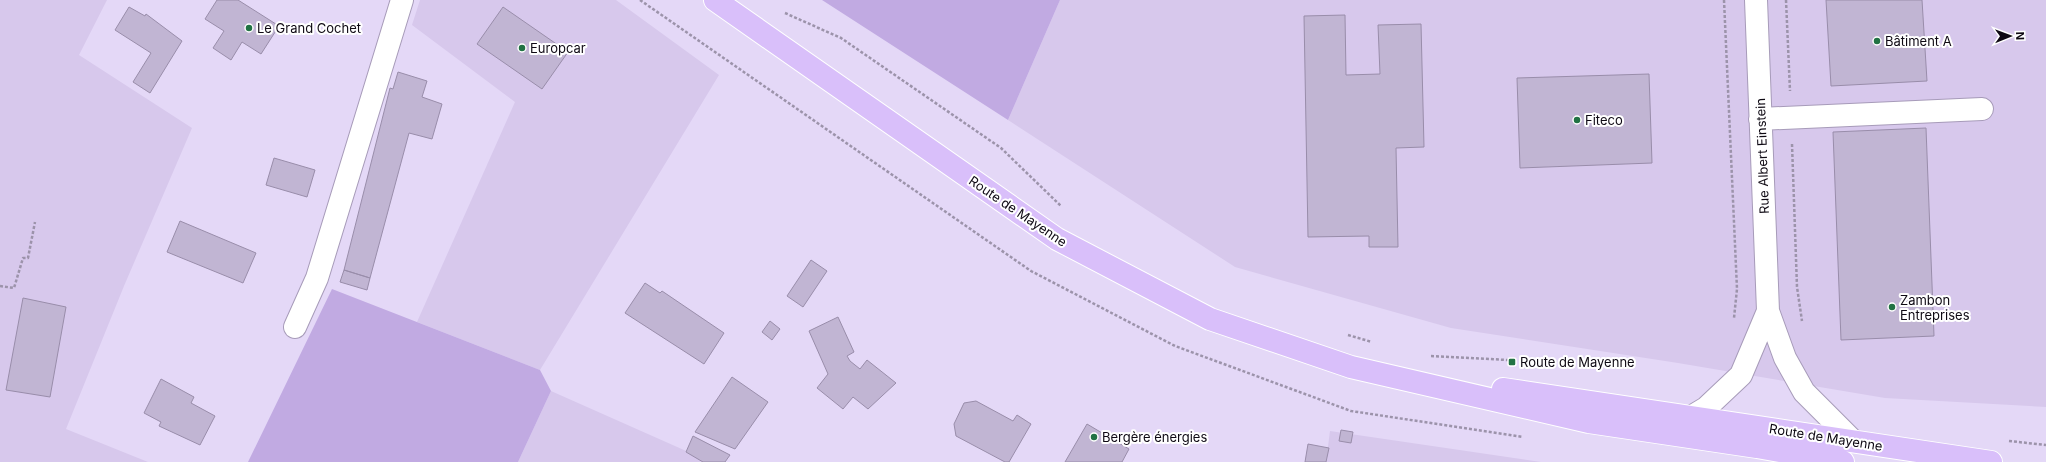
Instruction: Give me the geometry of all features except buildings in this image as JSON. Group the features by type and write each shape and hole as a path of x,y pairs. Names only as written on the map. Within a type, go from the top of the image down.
{"main road":[{"name":"Route de Mayenne","path":"715,0 1057,239 1210,319 1351,367 1589,422 1843,462"},
{"name":"Route de Mayenne","path":"1351,367 1991,462"}],"street":[{"path":"295,327 317,278 402,0"},
{"name":"Rue Albert Einstein","path":"1756,0 1768,311 1785,358 1804,392 1853,441"},
{"path":"1760,119 1982,109"},
{"name":"Rue Albert Einstein","path":"1691,417 1706,408 1741,375 1768,311"}],"path":[{"path":"1724,0 1736,289 1734,325"},
{"path":"1786,0 1798,287 1803,325"},
{"path":"783,12 841,38 1001,148 1064,209"},
{"path":"0,286 14,288 22,258 28,258 35,222"},
{"path":"1347,335 1376,343"},
{"path":"1428,356 1495,358 1510,361"},
{"path":"2003,440 2046,445"}],"shaded area":[{"path":"0,0 107,0 79,55 192,128 124,286 66,429 148,462 0,462"},
{"path":"420,0 616,0 719,75 540,370 417,322 515,102 412,25"},
{"path":"822,0 1060,0 1008,120"},
{"path":"1060,0 2046,0 2046,407 1885,398 1678,363 1451,328 1235,267 1008,120"},
{"path":"332,289 540,370 551,391 518,462 248,462"},
{"path":"551,391 711,462 518,462"},
{"path":"1330,431 1541,462 1326,462"}],"place":[{"name":"Le Grand Cochet","path":"249,28"},
{"name":"Bâtiment A","path":"1877,41"},
{"name":"Europcar","path":"522,48"},
{"name":"Fiteco","path":"1577,120"},
{"name":"Zambon Entreprises","path":"1892,307"},
{"name":"Route de Mayenne","path":"1512,362"},
{"name":"Bergère énergies","path":"1094,437"}]}
